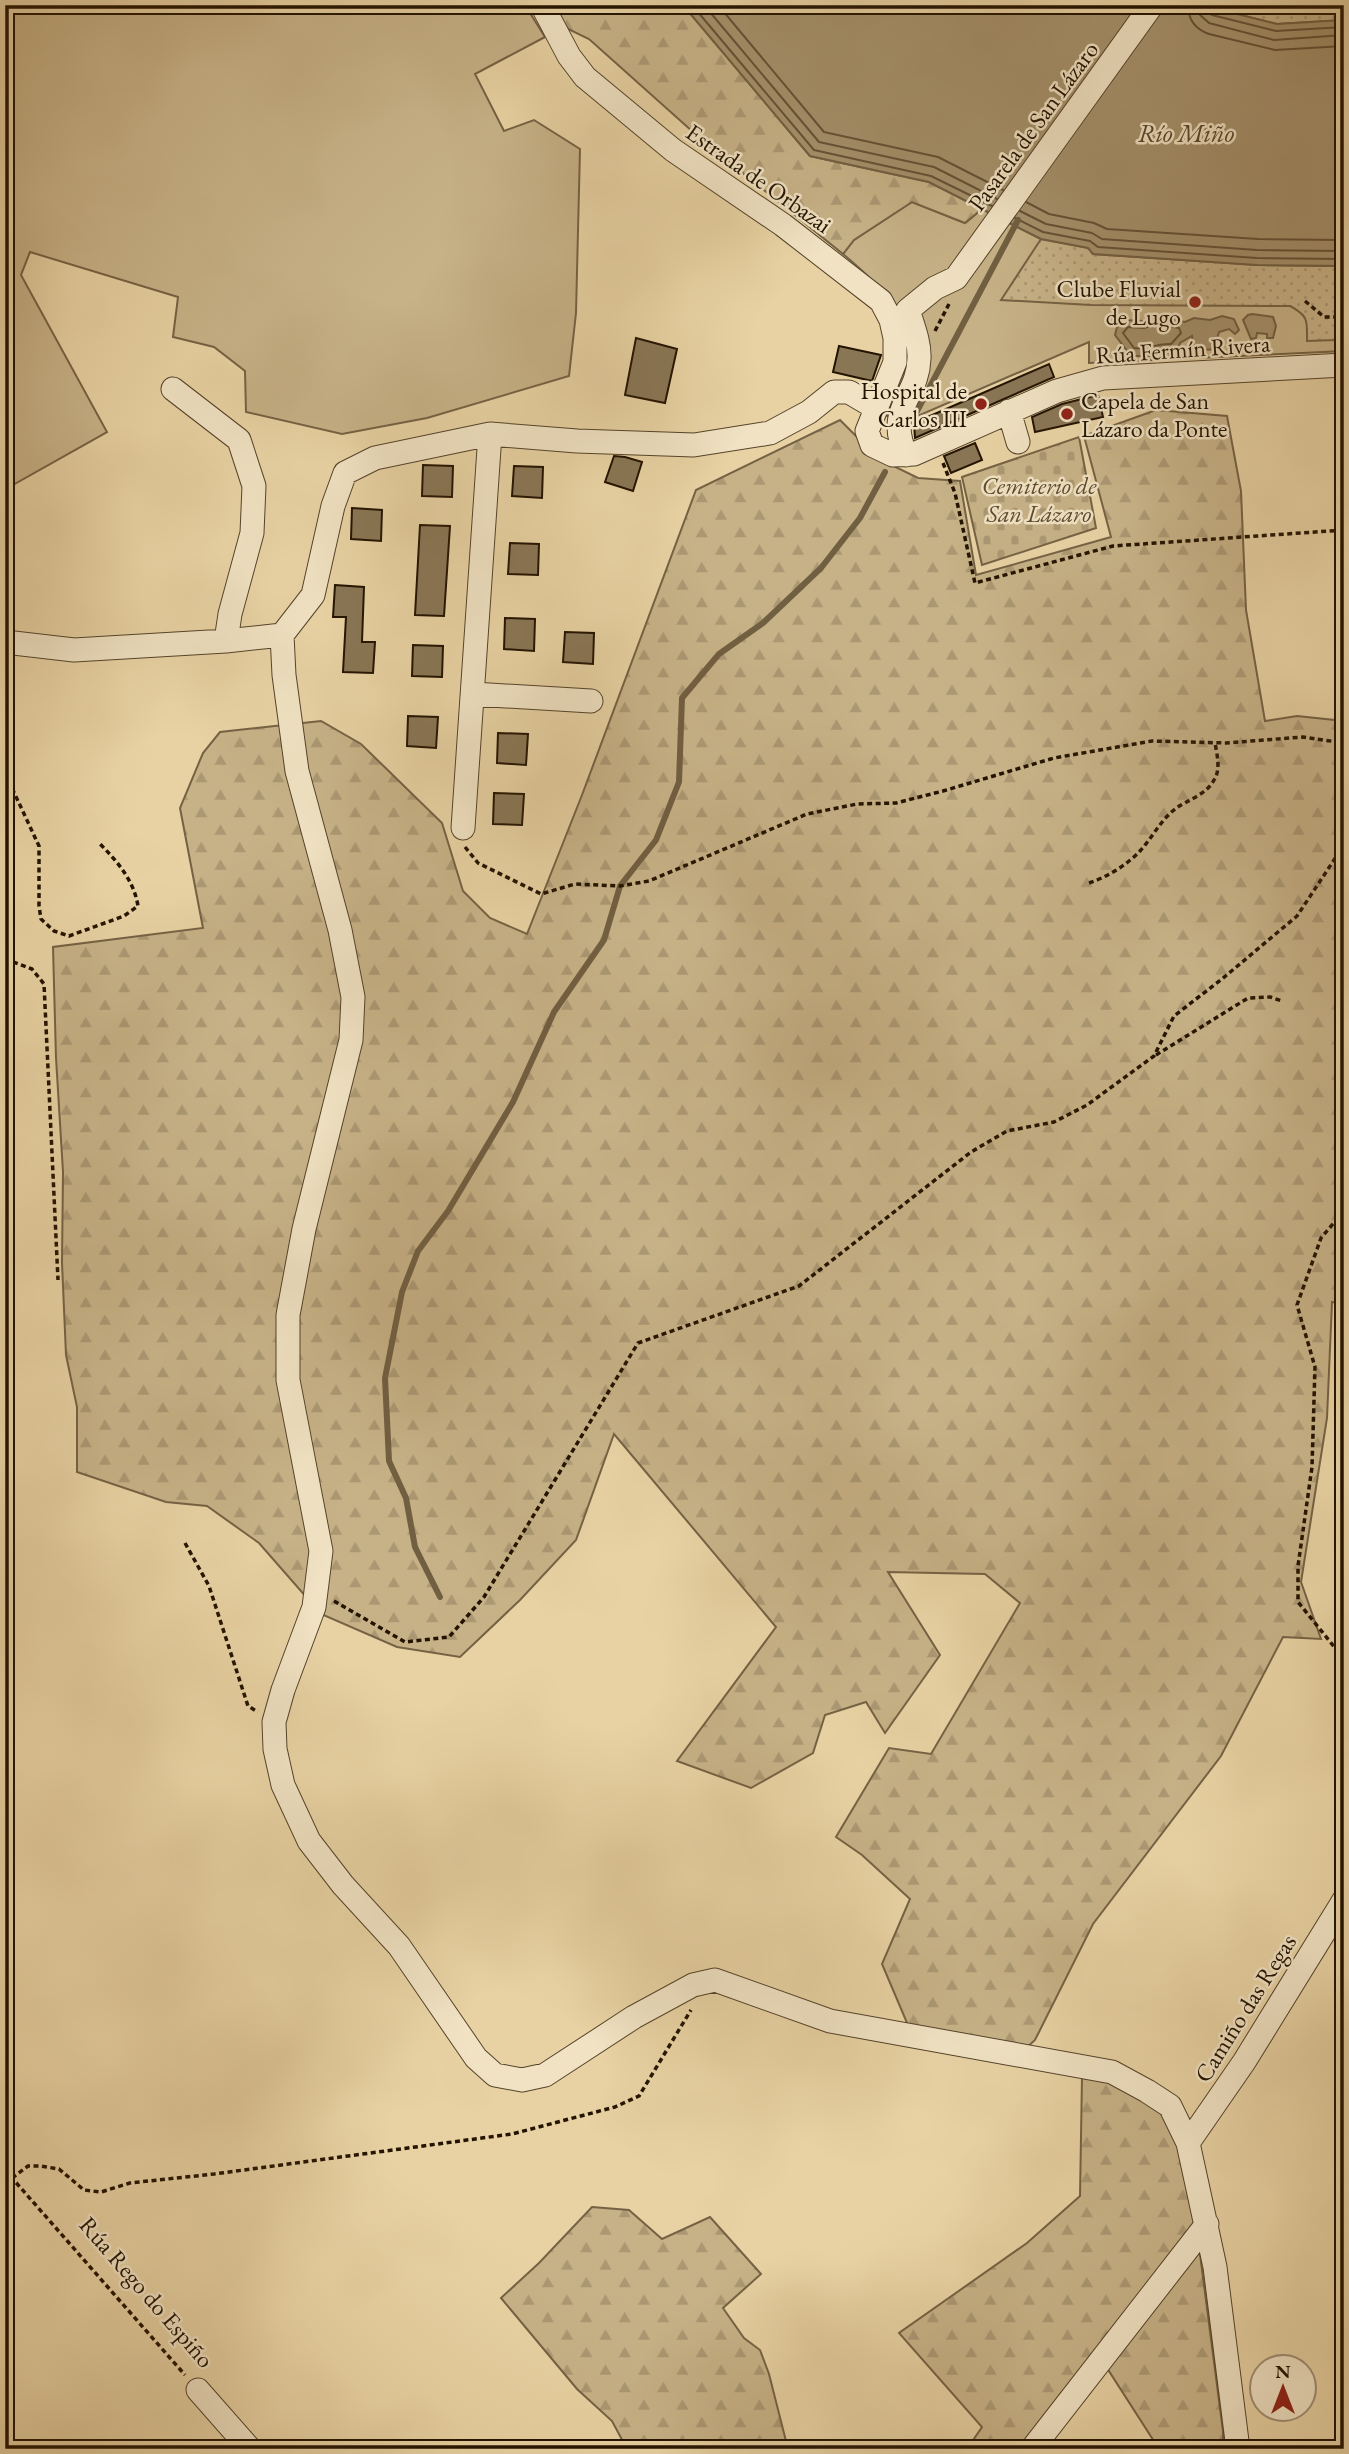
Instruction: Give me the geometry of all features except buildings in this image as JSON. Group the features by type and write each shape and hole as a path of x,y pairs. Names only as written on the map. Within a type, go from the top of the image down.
{"street":[{"name":"Estrada de Orbazai","path":"542,5 569,56 585,77 673,150 783,225 881,301 891,320 895,338 895,362 876,408"},
{"name":"Pasarela de San Lázaro","path":"956,278 1152,5"},
{"path":"956,278 935,289 908,310 918,345 919,362 898,423 906,455 893,455 872,446 867,431 876,408 849,392 834,392 809,412 770,433 694,445 577,441 490,434 375,458 345,473 333,506 313,595 282,635 284,675 297,771 337,918 353,997 351,1040 303,1229 288,1315 288,1380 321,1551 314,1607 274,1722 275,1749 283,1785 309,1841 344,1885 400,1946 476,2058 495,2075 522,2080 545,2075 634,2017 693,1985 715,1980 830,2021 1112,2072 1170,2106 1188,2143 1207,2224 1227,2349 1238,2449"},
{"name":"Rúa Fermín Rivera","path":"906,455 1057,391 1103,378 1344,365"},
{"path":"173,389 239,440 254,486 253,533 230,614 226,641"},
{"path":"1009,411 1018,442"},
{"path":"463,828 490,434"},
{"path":"5,642 74,650 282,635"},
{"path":"473,694 591,701"},
{"name":"Camiño das Regas","path":"1188,2143 1244,2062 1344,1900"},
{"path":"1032,2449 1207,2224"},
{"name":"Rúa Rego do Espiño","path":"198,2390 250,2449"}],"path":[{"path":"919,362 950,300 956,278"},
{"path":"1305,301 1324,317 1344,317"},
{"path":"935,444 955,493 975,583 1113,546 1344,530"},
{"path":"463,828 462,842 478,863 541,894 575,884 620,886 659,878 807,814 857,804 896,803 943,792 1054,758 1091,751 1152,741 1215,743 1303,737 1344,743"},
{"path":"1089,883 1104,879 1139,853 1163,820 1176,808 1194,799 1214,780 1218,761 1215,743"},
{"path":"5,773 39,846 41,919 54,931 69,936 124,916 138,906 136,891 115,859 100,844"},
{"path":"1154,1056 1174,1016 1297,916 1344,845"},
{"path":"5,959 32,969 44,984 58,1280"},
{"path":"316,1590 405,1642 449,1637 484,1597 638,1343 799,1286 971,1152 1007,1131 1054,1122 1076,1111 1154,1056 1248,998 1270,997 1282,1001"},
{"path":"1344,1211 1321,1238 1297,1305 1314,1367 1312,1467 1298,1566 1298,1602 1344,1659"},
{"path":"186,1543 209,1586 248,1706 274,1722"},
{"path":"12,2178 28,2166 40,2166 59,2169 84,2190 101,2192 130,2183 512,2134 615,2107 639,2096 684,2024 704,1983"},
{"name":"Rúa Rego do Espiño","path":"5,2170 198,2390"}],"green space":[{"path":"5,5 525,5 545,37 475,74 504,131 534,120 580,149 576,313 569,376 427,418 342,434 246,412 245,371 214,347 173,337 178,297 30,252 21,275 107,432 11,486 5,479"},
{"path":"556,5 683,5 810,156 929,182 982,209 965,223 912,202 854,240 843,254 702,140 589,39 564,27"},
{"path":"1201,5 1344,5 1344,20 1277,24"},
{"path":"912,202 965,223 982,209 1041,239 1093,254 1344,266 1344,351 1089,363 1089,342 904,422 887,416 903,381 909,357 908,339 902,322 883,292 843,254 854,240"},
{"path":"1041,239 1089,248 1093,254 1257,265 1344,266 1344,326 1336,340 1307,341 1306,320 1290,306 1091,305 1001,300"},
{"path":"1156,410 1227,416 1241,491 1246,610 1265,721 1297,716 1344,721 1344,1304 1332,1302 1327,1418 1301,1582 1321,1639 1283,1637 1221,1756 1093,1924 1035,2040 1011,2062 910,2030 882,1964 910,1899 862,1855 836,1837 889,1748 931,1754 1020,1603 985,1574 888,1572 940,1655 885,1733 866,1702 825,1715 813,1753 751,1788 677,1761 776,1627 614,1434 576,1540 520,1600 460,1657 397,1647 321,1614 259,1543 207,1506 166,1502 77,1472 77,1407 66,1355 62,1263 63,1172 53,947 203,928 180,808 203,753 220,732 321,721 361,744 442,823 463,891 490,918 527,934 696,490 840,420 879,459 918,478 960,481 976,575 1111,537 1084,436"},
{"name":"Cemiterio de San Lázaro","path":"1079,437 1096,528 982,565 962,477"},
{"path":"1082,2077 1109,2078 1165,2106 1191,2185 1223,2431 1223,2449 1159,2449 1105,2365 1029,2449 967,2449 982,2427 899,2333 1027,2243 1080,2196"},
{"path":"592,2207 629,2210 662,2239 710,2217 761,2274 723,2308 744,2338 760,2350 769,2374 788,2449 627,2449 612,2421 577,2389 501,2298 539,2263"}],"water":[{"name":"Río Miño","path":"683,5 1201,5 1277,24 1344,20 1344,266 1257,265 1093,254 1088,248 1041,239 929,182 810,156"},
{"path":"1252,314 1273,317 1276,326 1273,338 1257,333 1256,338 1251,339 1243,320"},
{"path":"1222,316 1234,319 1239,330 1235,334 1229,329 1219,332 1217,339 1221,349 1199,350 1193,344 1192,336 1180,343 1177,353 1170,356 1167,351 1154,352 1152,356 1131,356 1115,335 1117,327 1125,320 1144,321 1158,317 1185,322 1194,318 1210,320"}],"waterway":[{"path":"916,413 1018,220"},
{"path":"440,1597 415,1547 406,1498 389,1461 385,1378 402,1292 418,1251 448,1211 513,1102 554,1012 604,940 620,886 656,840 679,782 682,698 719,654 763,623 821,568 860,518 885,472"}],"place":[{"name":"Clube Fluvial de Lugo","path":"1195,302"},
{"name":"Hospital de Carlos III","path":"981,404"},
{"name":"Capela de San Lázaro da Ponte","path":"1067,414"}]}
